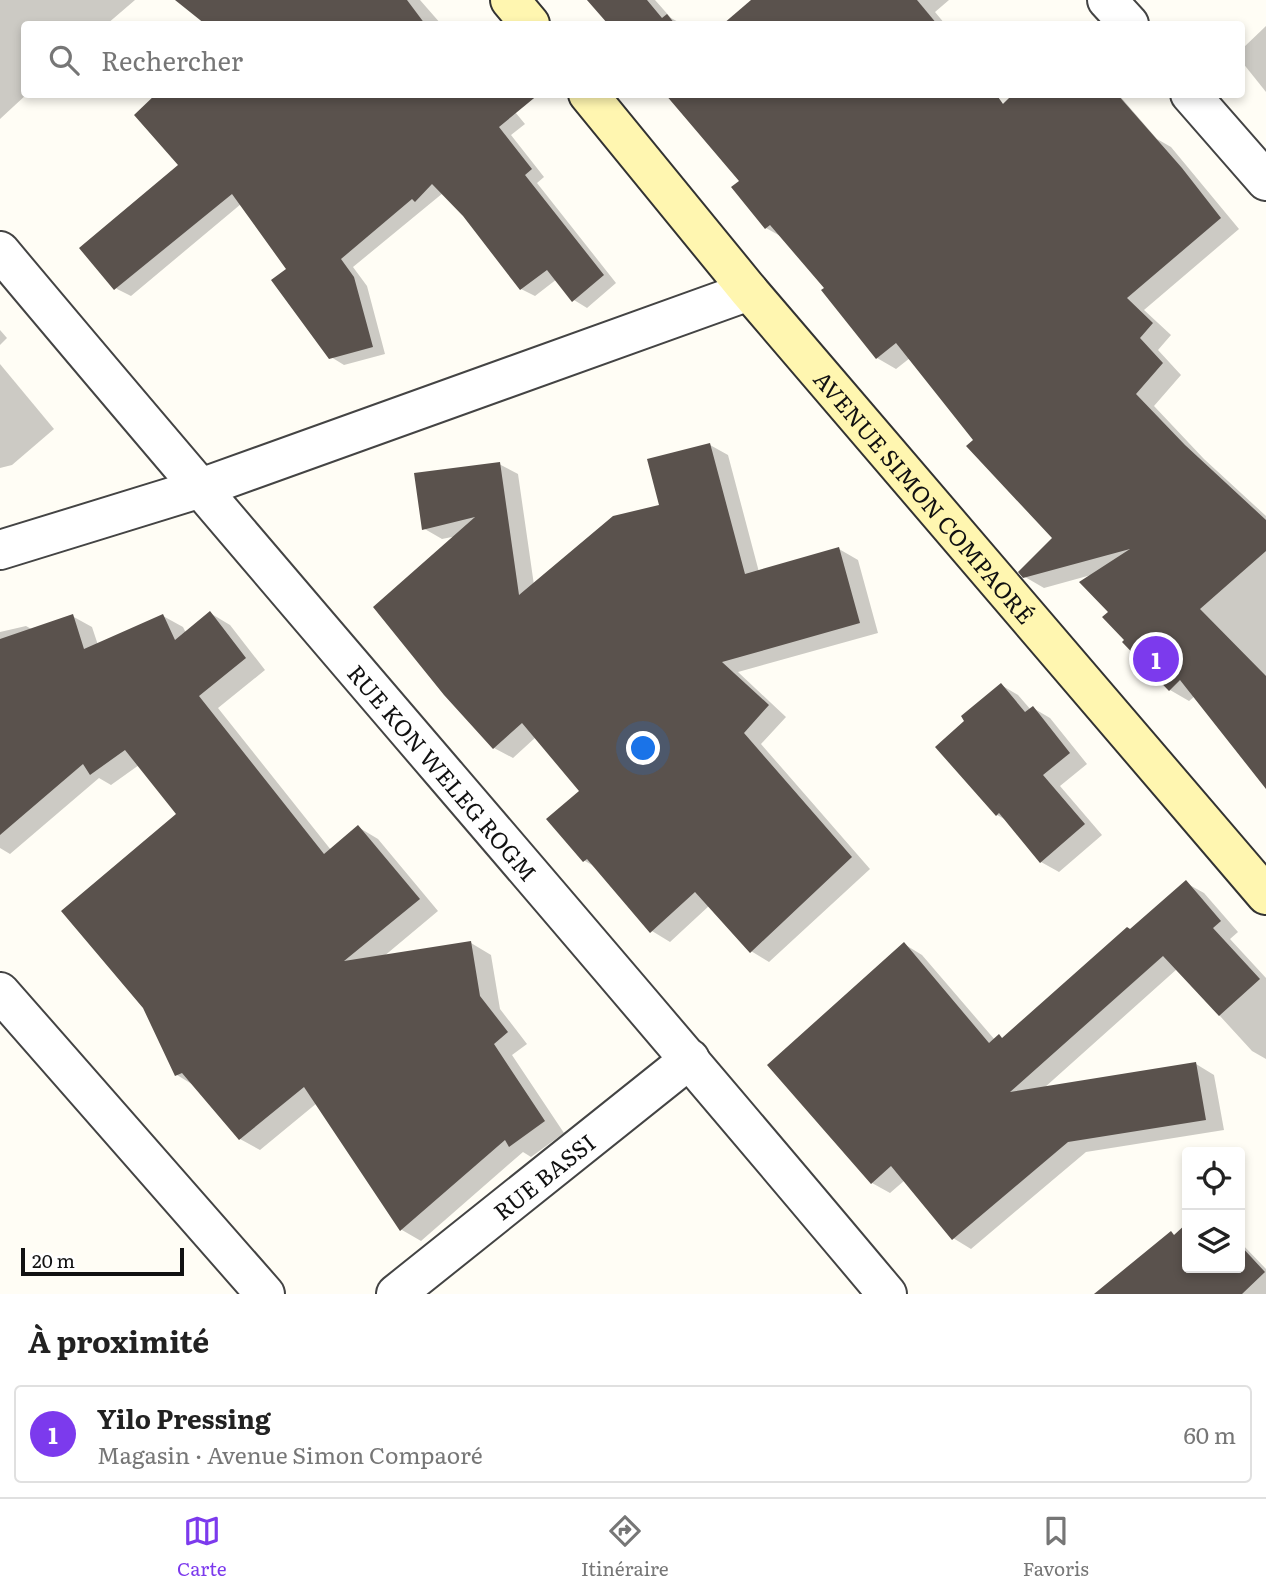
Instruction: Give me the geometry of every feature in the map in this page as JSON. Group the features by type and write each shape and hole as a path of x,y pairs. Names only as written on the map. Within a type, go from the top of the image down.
{"street":[{"path":"510,0 528,21"},
{"path":"1107,0 1126,21"},
{"name":"AVENUE SIMON COMPAORÉ","path":"590,98 749,291 1266,895"},
{"path":"1193,98 1266,181"},
{"name":"RUE KON WELEG ROGM","path":"0,251 198,489 691,1059 887,1294"},
{"path":"0,550 198,489 749,291"},
{"path":"0,992 265,1294"},
{"name":"RUE BASSI","path":"396,1294 691,1059"}],"building":[{"path":"175,0 407,0 423,21 201,21"},
{"path":"587,0 647,0 662,18 667,14 673,21 605,21"},
{"path":"751,0 917,0 934,21 726,21"},
{"path":"152,98 534,98 499,127 532,169 525,175 604,275 572,302 547,270 520,290 463,216 432,184 415,202 412,199 341,259 354,277 373,347 329,359 271,280 286,269 232,194 114,290 79,248 178,165 134,115"},
{"path":"668,98 999,98 1003,104 1009,98 1121,98 1182,168 1221,218 1127,298 1153,323 1140,338 1163,363 1136,394 1185,445 1266,520 1266,551 1200,609 1266,676 1266,789 1180,680 1169,691 1122,642 1124,640 1102,617 1108,612 1079,582 1130,549 1023,578 1018,572 1052,538 966,446 973,440 896,343 876,359 821,290 824,288 770,225 765,229 731,187 739,181"},
{"path":"710,443 745,574 839,547 860,623 722,662 769,705 744,733 852,857 750,953 695,892 650,933 587,859 583,862 546,819 579,791 522,723 493,749 444,695 373,607 475,517 422,530 414,473 500,462 519,595 613,516 659,505 647,459"},
{"path":"210,611 246,658 199,696 324,854 358,825 420,899 344,961 471,941 480,996 508,1032 494,1044 545,1121 509,1147 505,1140 400,1231 304,1087 239,1140 182,1073 175,1076 143,1008 61,911 176,814 125,750 90,775 83,764 0,835 0,639 73,614 84,649 163,614 175,640"},
{"path":"1001,683 1025,712 1033,706 1070,753 1043,775 1085,824 1040,863 999,813 996,816 935,747 964,721 961,716"},
{"path":"1186,880 1221,921 1213,928 1260,979 1219,1016 1163,956 1010,1092 1196,1062 1206,1120 1068,1142 952,1240 891,1166 871,1184 767,1065 904,942 989,1043 999,1034 1002,1038 1127,927 1130,929"},
{"path":"1182,1228 1182,1273 1245,1273 1245,1250 1265,1272 1242,1294 1094,1294 1171,1231 1174,1235"}],"place":[{"name":"Yilo Pressing","path":"1156,659"}]}
